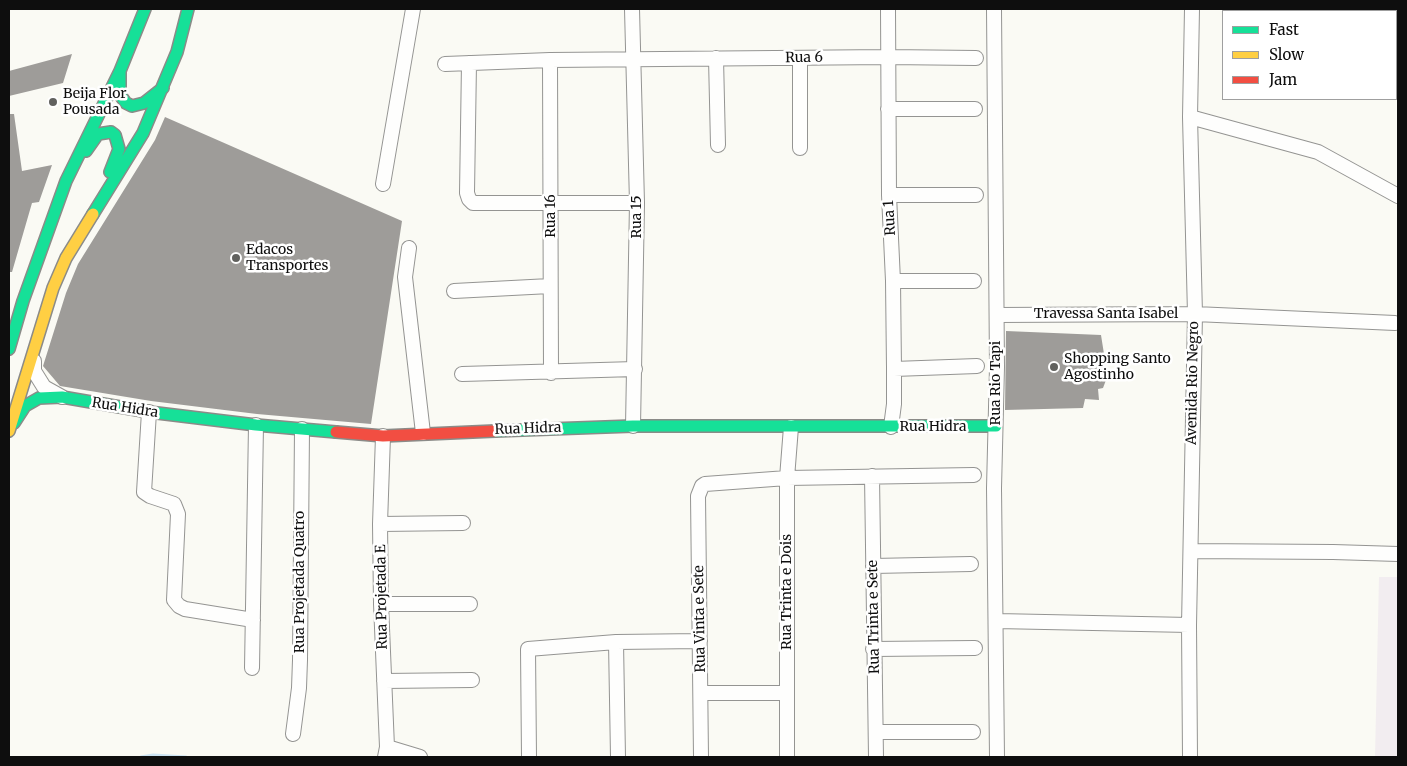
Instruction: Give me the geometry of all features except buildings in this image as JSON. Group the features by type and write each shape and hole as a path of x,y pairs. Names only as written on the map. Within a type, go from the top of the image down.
{"main road":[{"path":"9,349 23,301 66,181 120,71 145,9"},
{"path":"9,429 56,280 66,258 95,209 143,133 163,88 176,52 188,9"},
{"path":"120,71 118,83 120,95 126,103 132,106 144,102 163,88"},
{"path":"66,181 98,134 111,132 115,135 119,149 95,209"},
{"name":"Rua Hidra","path":"9,429 25,406 39,398 62,397 149,412 256,425 383,436 423,432 633,426 996,426"}],"street":[{"path":"383,184 413,9"},
{"name":"Rua 15","path":"632,9 637,203 633,426"},
{"name":"Rua 1","path":"888,9 888,195 893,281 894,369 894,404 891,427"},
{"name":"Rua Rio Tapi","path":"994,9 997,315 994,488 997,621 997,757"},
{"name":"Avenida Rio Negro","path":"1190,757 1189,625 1195,314 1190,117 1192,9"},
{"path":"716,58 718,145"},
{"name":"Rua 6","path":"445,64 550,60 716,58 976,58"},
{"path":"800,58 800,148"},
{"name":"Rua 16","path":"550,60 552,203 550,286 551,373"},
{"path":"469,64 467,193 469,199 474,203 637,203"},
{"path":"888,109 975,109"},
{"path":"1190,117 1318,152 1398,196"},
{"path":"888,195 976,195"},
{"path":"409,248 405,277 423,432"},
{"path":"893,281 974,281"},
{"path":"454,291 550,286"},
{"name":"Travessa Santa Isabel","path":"997,315 1195,314 1395,323"},
{"name":"Rua Hidra","path":"35,346 34,370 44,387 62,397"},
{"path":"894,369 978,366"},
{"path":"462,374 551,373 635,369"},
{"path":"149,412 144,492 174,504 178,514 174,600 178,606 185,609 253,620"},
{"path":"252,668 256,425"},
{"name":"Rua Trinta e Dois","path":"787,757 787,478 791,427"},
{"name":"Rua Projetada Quatro","path":"293,734 299,679 302,429"},
{"name":"Rua Projetada E","path":"383,436 380,524 386,752"},
{"path":"787,478 974,475"},
{"name":"Rua Trinta e Sete","path":"872,476 876,757"},
{"name":"Rua Vinta e Sete","path":"701,757 698,496 702,486 705,484 787,478"},
{"path":"380,524 463,523"},
{"path":"1191,552 1398,554"},
{"path":"873,566 972,564"},
{"path":"381,604 470,604"},
{"path":"997,621 1189,625"},
{"path":"529,757 528,649 616,642 700,641"},
{"path":"616,642 618,757"},
{"path":"873,649 975,648"},
{"path":"384,681 472,680"},
{"path":"701,694 787,693"},
{"path":"876,732 973,732"},
{"path":"386,752 420,757"}],"shaded area":[{"path":"1379,577 1398,577 1398,757 1375,757"}],"waterway":[{"path":"141,757 153,755 186,757"}],"traffic: fast":[{"path":"9,349 23,301 66,181 120,71 145,9"},
{"path":"93,214 143,133 177,52 188,9"},
{"path":"120,71 120,95 126,103 132,106 144,103 163,88"},
{"path":"86,151 98,134 111,132 115,135 119,149 110,172"},
{"path":"14,423 25,406 39,398 62,397 149,412 256,425 336,432"},
{"path":"495,431 633,426 996,426"}],"traffic: slow":[{"path":"9,431 53,288 66,258 93,214"}],"traffic: jam":[{"path":"336,432 383,436 495,431"}],"place":[{"name":"Beija Flor Pousada","path":"53,102"},
{"name":"Edacos Transportes","path":"236,258"},
{"name":"Shopping Santo Agostinho","path":"1054,367"}]}
